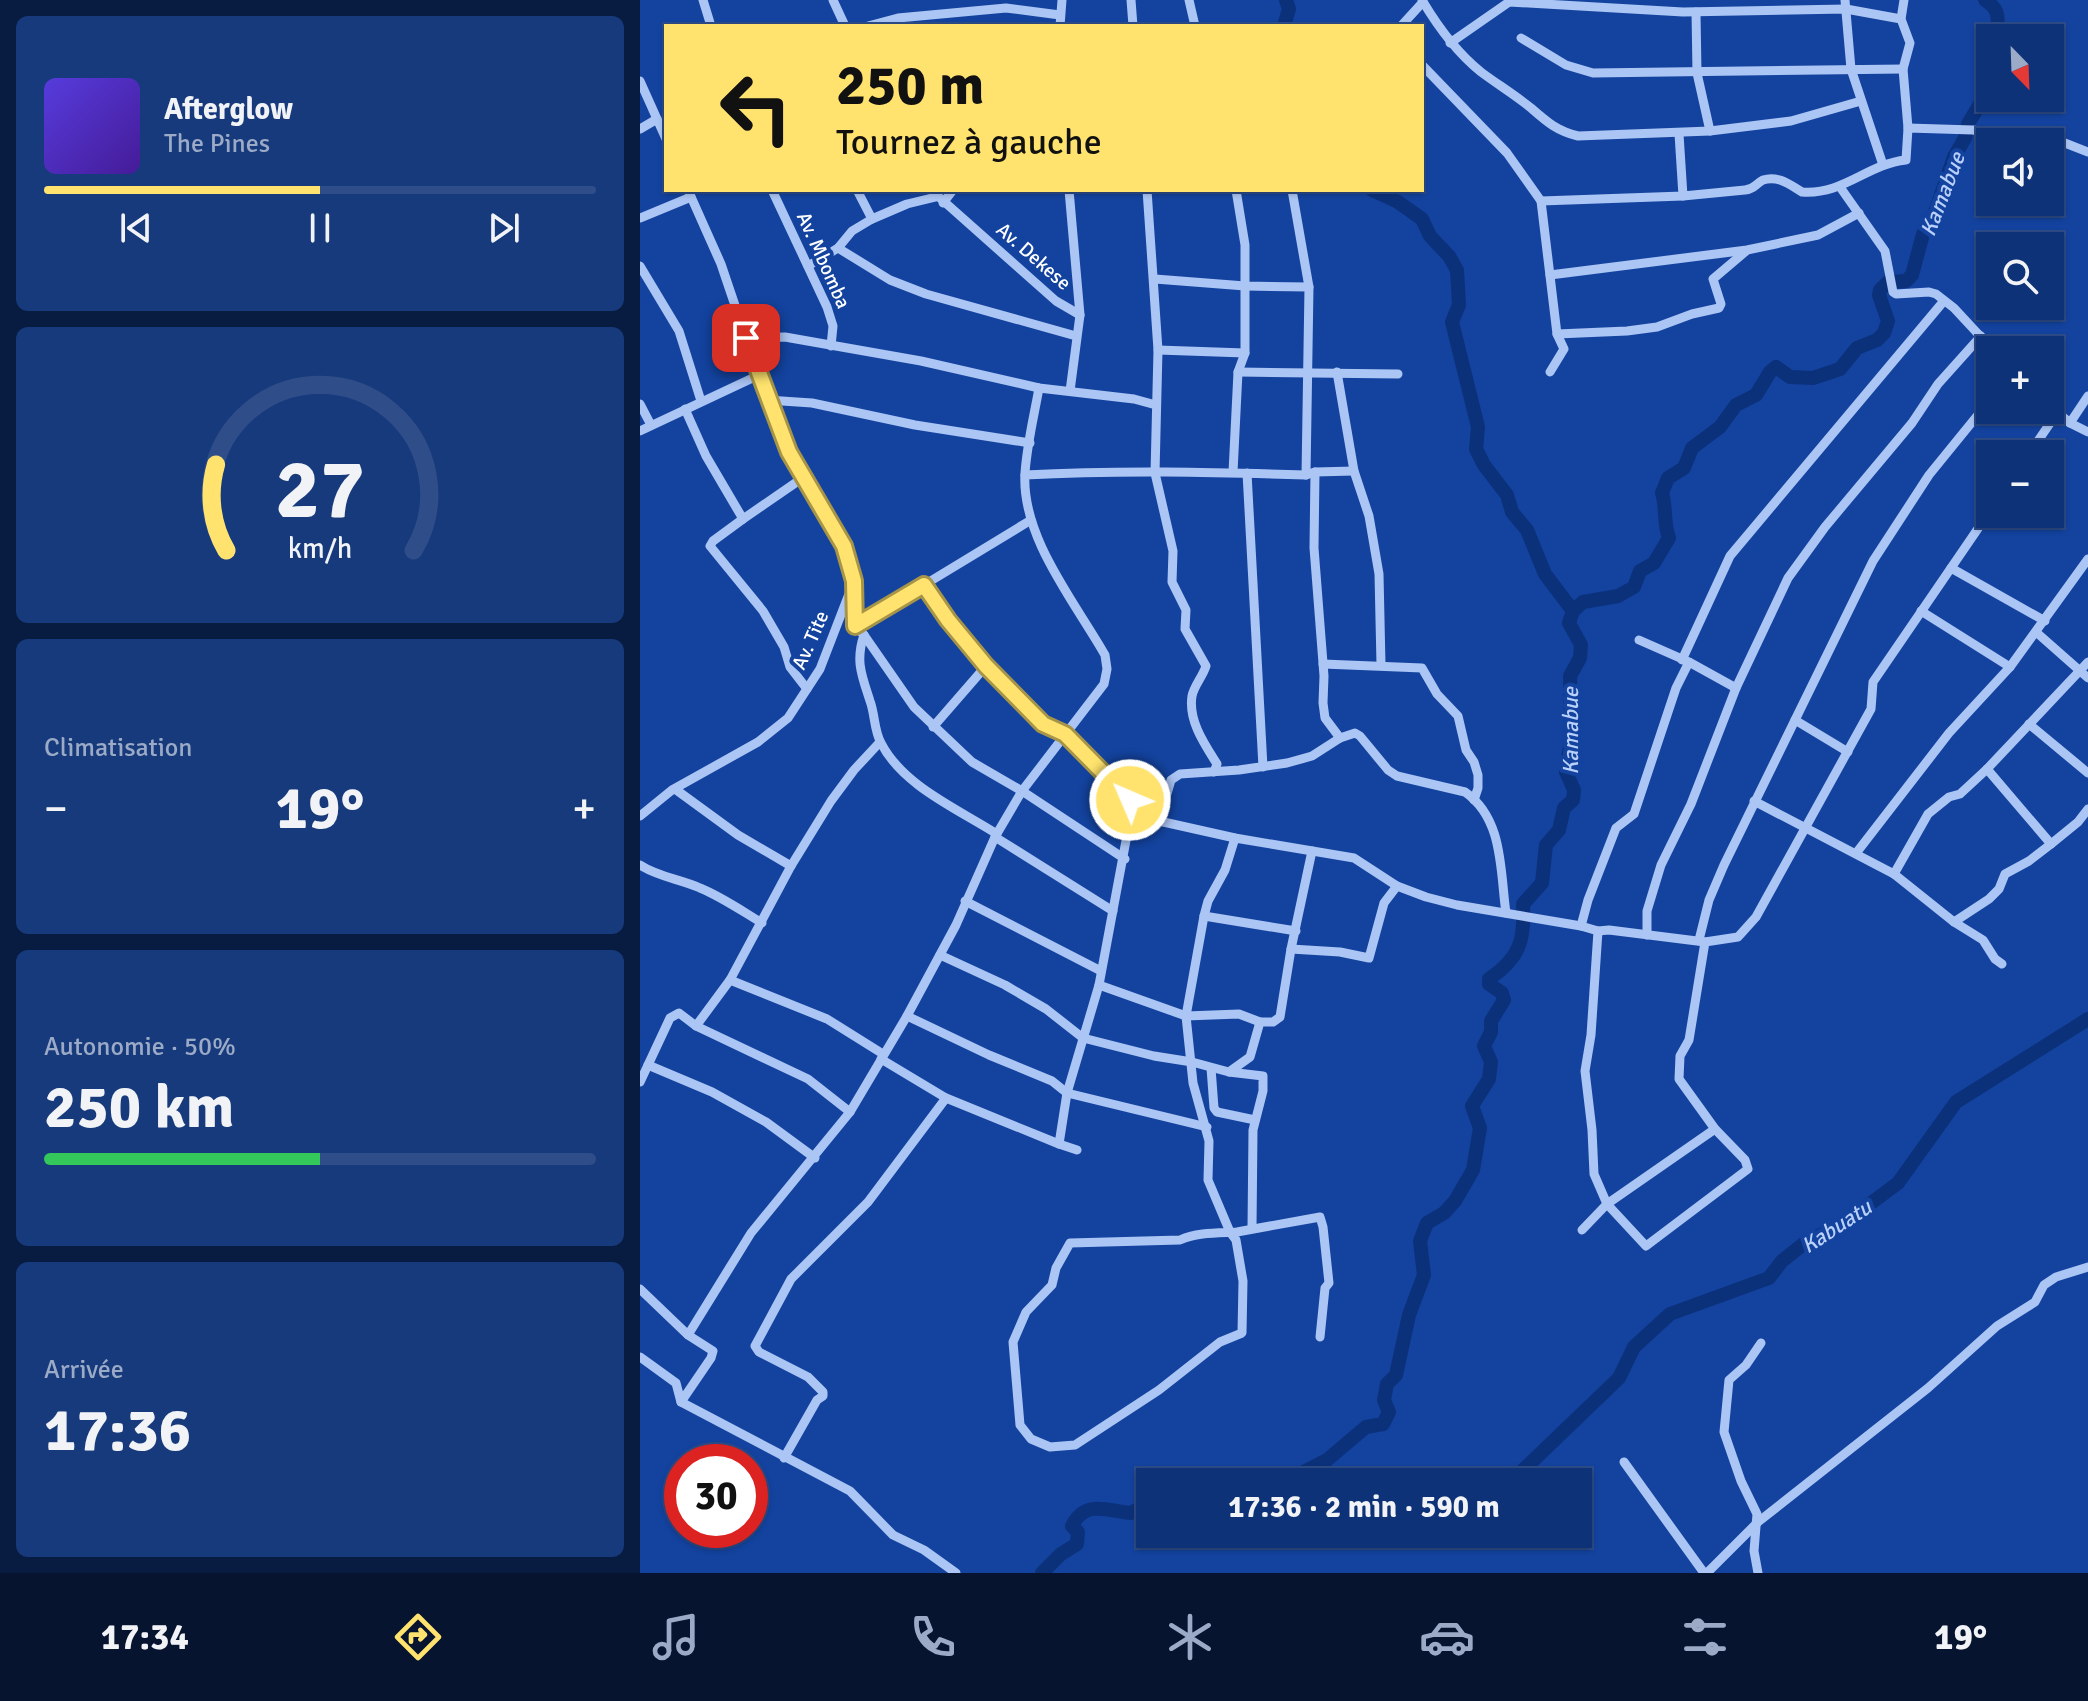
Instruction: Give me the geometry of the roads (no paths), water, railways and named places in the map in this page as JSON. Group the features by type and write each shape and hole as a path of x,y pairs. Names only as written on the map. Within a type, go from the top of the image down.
{"street":[{"path":"703,0 710,24"},
{"path":"833,0 844,24"},
{"path":"876,24 898,18 1006,8 1060,21 1062,0"},
{"path":"1131,0 1133,24"},
{"path":"1189,0 1195,24"},
{"path":"1683,12 1685,0"},
{"path":"1541,201 1683,196 1752,189 1765,180 1786,180 1802,192 1840,187 1883,165 1906,160 1908,128 1903,69 1910,43 1901,19 1904,0"},
{"path":"1403,24 1422,1 1450,43 1479,71 1531,108 1549,125 1563,133 1578,136 1679,134 1791,121 1861,101"},
{"path":"1450,43 1509,1 1683,12 1846,5 1901,19"},
{"path":"1846,5 1851,69 1883,165"},
{"path":"1696,12 1697,73 1710,131"},
{"path":"1521,38 1566,65 1593,73 1903,69"},
{"path":"1424,67 1507,153 1541,201 1557,334 1564,349 1550,372"},
{"path":"640,81 664,133"},
{"path":"640,129 657,119"},
{"path":"1908,128 1973,130 2015,138 2022,135 2047,136 2088,152"},
{"path":"1679,134 1683,196"},
{"path":"1840,187 1885,251 1893,292 1936,294 1981,336"},
{"name":"Av. Mbomba","path":"773,192 827,307 833,326 831,346"},
{"path":"858,192 872,219"},
{"path":"1069,192 1080,315 1070,391"},
{"path":"1147,192 1158,350 1155,473 1173,551 1172,582 1186,610 1185,629 1206,666 1193,693 1192,703 1200,736 1217,764 1214,772"},
{"path":"1233,472 1238,372 1245,353 1245,245 1236,192"},
{"path":"1292,192 1309,287 1310,474 1325,718 1340,738"},
{"path":"640,218 690,194 721,264 767,400 789,452 844,546 854,581 855,626 914,707 972,762 1125,859"},
{"path":"808,266 838,248 852,231 872,219 907,204 937,196"},
{"name":"Av. Dekese","path":"937,196 1056,301 1080,315"},
{"path":"1550,275 1747,250 1818,235 1859,213"},
{"path":"838,248 890,280 926,294 1076,336"},
{"path":"1557,334 1657,327 1719,308 1721,304 1713,279 1747,250"},
{"path":"640,266 679,331 701,401"},
{"path":"1155,279 1309,287"},
{"path":"1581,926 1616,828 1634,814 1686,661 1730,556 1943,302"},
{"path":"746,338 785,337 921,361 1039,388 1156,405"},
{"path":"1647,935 1647,911 1661,865 1691,804 1736,688 1788,578 1825,527 1912,423 1938,384 1976,342"},
{"path":"1158,350 1245,353"},
{"path":"1238,372 1398,374"},
{"path":"1337,372 1354,471 1369,516 1379,574 1381,665"},
{"path":"640,431 759,375"},
{"path":"688,1335 751,1233 850,1112 940,955 996,836 1022,791 1104,684 1107,669 1105,655 1054,571 1031,520 1025,475 1039,388"},
{"path":"2070,423 2088,396"},
{"path":"767,400 812,403 915,425 1030,443"},
{"path":"640,404 651,425"},
{"path":"685,409 706,456 743,519"},
{"path":"1598,931 1591,1035 1585,1071 1594,1174 1607,1204 1643,1245 1650,1245 1748,1169 1745,1160 1715,1129 1679,1079 1680,1056 1689,1040 1709,900 1754,801 1873,561 1929,475 1976,417"},
{"path":"2064,418 2088,432"},
{"path":"1025,475 1087,472 1310,474 1354,471"},
{"path":"1247,473 1263,767"},
{"path":"804,477 710,546 763,611 784,647 790,667 807,689"},
{"path":"855,626 1031,520"},
{"path":"1131,822 1159,821 1235,838 1354,858 1397,886 1457,905 1598,931 1702,941 1733,939 1744,934 1762,906 1848,752 1874,703 1873,682 1978,528"},
{"path":"1857,852 1949,733 2010,667 2088,559"},
{"path":"1951,568 2045,621"},
{"name":"Av. Tite","path":"640,816 675,789 758,742 788,718 820,669 854,581"},
{"path":"924,585 986,666 1043,724 1065,734 1134,807 1099,985 1067,1093 1059,1144"},
{"path":"1921,611 2010,667"},
{"path":"2036,632 2088,678"},
{"path":"864,635 858,652 861,674 880,742 915,782 1113,911"},
{"path":"1639,640 1736,688"},
{"path":"1894,874 1928,814 1949,797 1960,794 1987,769 2088,662"},
{"path":"1323,664 1422,668 1437,694 1458,716 1466,750 1478,775 1474,800"},
{"path":"933,727 986,666"},
{"path":"1795,720 1848,752"},
{"path":"2029,724 2088,773"},
{"path":"1159,821 1171,780 1176,776 1187,772 1263,767 1312,756 1340,738 1355,733 1397,776 1465,792 1474,800 1494,833 1502,864 1506,913"},
{"path":"696,1026 730,980 791,866 831,801 880,742"},
{"path":"1987,769 2051,844"},
{"path":"675,789 738,835 791,866"},
{"path":"1754,801 1857,852 1894,874 1954,922 1983,940 2002,964"},
{"path":"1954,922 1995,893 2005,874 2051,844 2078,822 2088,809"},
{"path":"1235,838 1225,870 1208,901 1186,1016 1193,1083 1207,1127 1208,1180 1230,1232 1236,1240 1243,1281 1242,1333 1220,1342 1159,1390 1075,1445 1050,1447 1031,1439 1020,1425 1013,1342 1026,1312 1052,1285 1056,1268 1068,1245 1180,1240 1190,1236 1230,1232 1320,1217 1329,1283 1325,1288 1320,1337"},
{"path":"1099,985 1186,1016 1239,1014 1260,1022 1273,1022 1280,1017 1312,851"},
{"path":"640,865 653,874 705,889 762,923"},
{"path":"1291,949 1340,952 1369,958 1384,903 1397,886"},
{"path":"965,901 1101,971"},
{"path":"1204,916 1296,931"},
{"path":"940,955 1005,985 1046,1009 1083,1038 1154,1056 1264,1077 1255,1120 1252,1228"},
{"path":"730,980 827,1019 946,1098 1077,1150"},
{"path":"640,1082 672,1016 682,1014 696,1026 808,1079 850,1112"},
{"path":"907,1016 1052,1081 1067,1093 1207,1127"},
{"path":"1229,1072 1250,1057 1260,1022"},
{"path":"648,1065 712,1092 752,1114 815,1158"},
{"path":"1211,1068 1210,1090 1217,1112 1255,1120"},
{"path":"784,1458 823,1392 808,1377 759,1352 755,1346 791,1279 868,1202 946,1098"},
{"path":"1582,1230 1607,1204 1715,1129"},
{"path":"1624,1462 1706,1573 1758,1522 1917,1396 1997,1326 2035,1302 2048,1282 2067,1272 2088,1267"},
{"path":"640,1289 688,1335 713,1351 681,1402"},
{"path":"1758,1573 1754,1551 1757,1514 1741,1481 1724,1432 1729,1380 1746,1365 1761,1343"},
{"path":"640,1357 676,1383 681,1402 850,1491 893,1535 924,1550 956,1573"}],"waterway":[{"path":"1285,24 1289,9 1286,0"},
{"name":"Kamabue","path":"1985,0 1995,9 1998,24"},
{"name":"Kamabue","path":"1311,1468 1327,1460 1366,1427 1383,1424 1389,1412 1384,1400 1387,1384 1396,1375 1409,1315 1424,1275 1420,1241 1427,1223 1444,1213 1455,1201 1473,1170 1480,1128 1472,1106 1489,1079 1491,1062 1484,1046 1491,1032 1491,1021 1504,1000 1502,993 1489,984 1489,979 1514,956 1523,928 1523,904 1542,883 1546,845 1559,830 1564,808 1573,800 1574,790 1566,772 1571,739 1570,676 1580,658 1581,645 1569,623 1573,611 1583,602 1618,596 1634,587 1640,571 1654,563 1669,538 1662,493 1668,478 1684,468 1692,448 1720,427 1736,405 1756,395 1770,372 1776,367 1790,377 1813,378 1840,369 1857,348 1877,340 1884,333 1888,321 1880,290 1888,282 1906,281 1912,275 1923,234 1931,224 1954,157 1976,111"},
{"path":"1376,192 1398,202 1422,219 1430,236 1449,256 1457,270 1459,305 1452,322 1478,427 1476,449 1507,495 1512,512 1527,530 1545,574 1573,611"},
{"name":"Kabuatu","path":"1525,1468 1619,1378 1634,1347 1670,1314 1769,1278 1782,1261 1806,1242 1843,1224 1898,1183 1956,1102 2088,1019"},
{"path":"1042,1573 1061,1554 1077,1544 1078,1532 1072,1526 1083,1512 1090,1509 1131,1513 1136,1510"}]}
